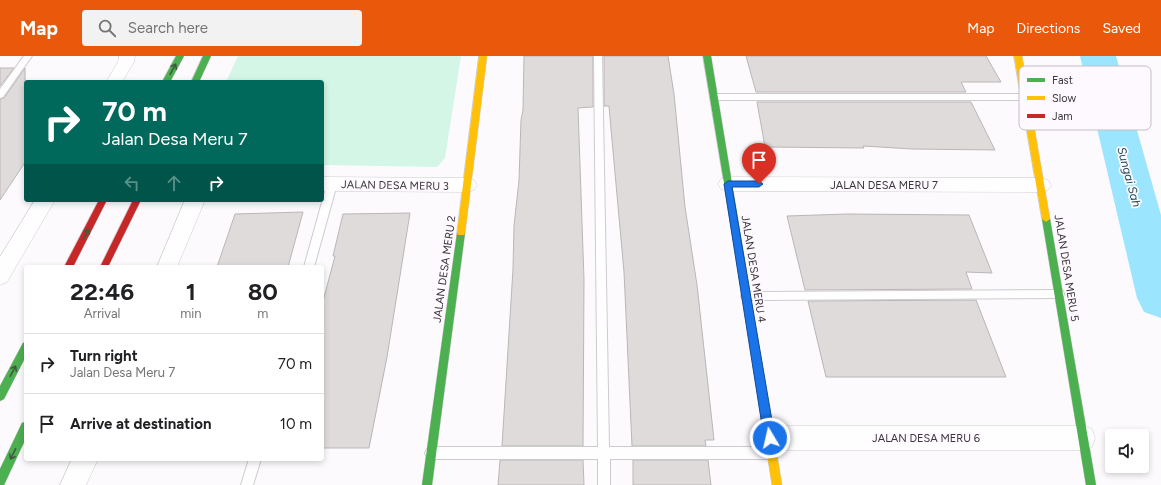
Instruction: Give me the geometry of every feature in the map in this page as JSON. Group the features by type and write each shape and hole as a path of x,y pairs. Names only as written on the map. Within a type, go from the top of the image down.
{"street":[{"path":"115,80 126,62 127,56"},
{"path":"167,80 180,56"},
{"path":"196,80 207,56"},
{"name":"JALAN DESA MERU 2","path":"427,485 483,56"},
{"name":"JALAN DESA MERU 4","path":"707,56 777,485"},
{"name":"JALAN DESA MERU 5","path":"1018,56 1020,66"},
{"name":"JALAN DESA MERU 5","path":"1031,130 1091,485"},
{"name":"JALAN DESA MERU 3","path":"327,184 467,185"},
{"name":"JALAN DESA MERU 7","path":"728,184 1041,185"},
{"path":"0,276 44,202"},
{"path":"69,265 103,202"},
{"path":"105,265 136,202"},
{"path":"168,265 194,202"},
{"path":"0,396 24,350"},
{"path":"0,481 24,432"},
{"name":"JALAN DESA MERU 6","path":"771,445 1083,438"},
{"path":"73,485 83,461"}],"lane":[{"path":"0,94 28,56"},
{"path":"598,56 604,485"},
{"path":"714,97 1019,97"},
{"path":"324,198 327,184"},
{"path":"309,265 323,202"},
{"path":"746,296 1059,294"},
{"path":"432,453 603,453 771,445"},
{"path":"247,485 253,461"}],"green space":[{"path":"238,56 461,56 445,158 437,167 324,165 324,80 227,80"}],"building":[{"path":"524,56 593,56 593,107 578,108 584,279 583,446 502,446 513,269 514,226 519,180 521,120 523,110"},
{"path":"604,56 668,56 674,94 685,207 697,285 714,440 705,440 706,446 632,446 624,272 609,106 604,106"},
{"path":"746,56 986,56 1001,82 961,82 966,92 756,92"},
{"path":"0,68 14,68 0,86"},
{"path":"25,68 24,164 0,200 0,99 4,98"},
{"path":"757,102 971,102 995,150 912,149 863,146 864,148 765,147"},
{"path":"303,212 289,265 218,265 235,214"},
{"path":"410,213 387,357 369,448 324,448 324,297 335,256 333,256 343,214"},
{"path":"847,214 969,215 992,273 966,272 972,289 805,290 787,216"},
{"path":"976,300 1006,377 826,377 808,301"},
{"path":"500,460 583,460 584,485 498,485"},
{"path":"633,460 708,460 711,485 633,485"}],"waterway":[{"name":"Sungai Sah","path":"1098,56 1101,66"},
{"name":"Sungai Sah","path":"1117,130 1161,298"}],"traffic: fast":[{"path":"167,80 180,56"},
{"path":"196,80 207,56"},
{"path":"707,56 742,268"},
{"path":"1046,219 1091,485"},
{"path":"427,485 461,233"},
{"path":"0,396 24,350"},
{"path":"0,481 24,431"}],"traffic: slow":[{"path":"461,233 483,56"},
{"path":"1018,56 1020,66"},
{"path":"1031,130 1046,219"},
{"path":"742,268 777,485"}],"traffic: jam":[{"path":"69,265 102,202"},
{"path":"105,265 136,202"}],"route":[{"path":"759,184 728,184 770,438"}]}
